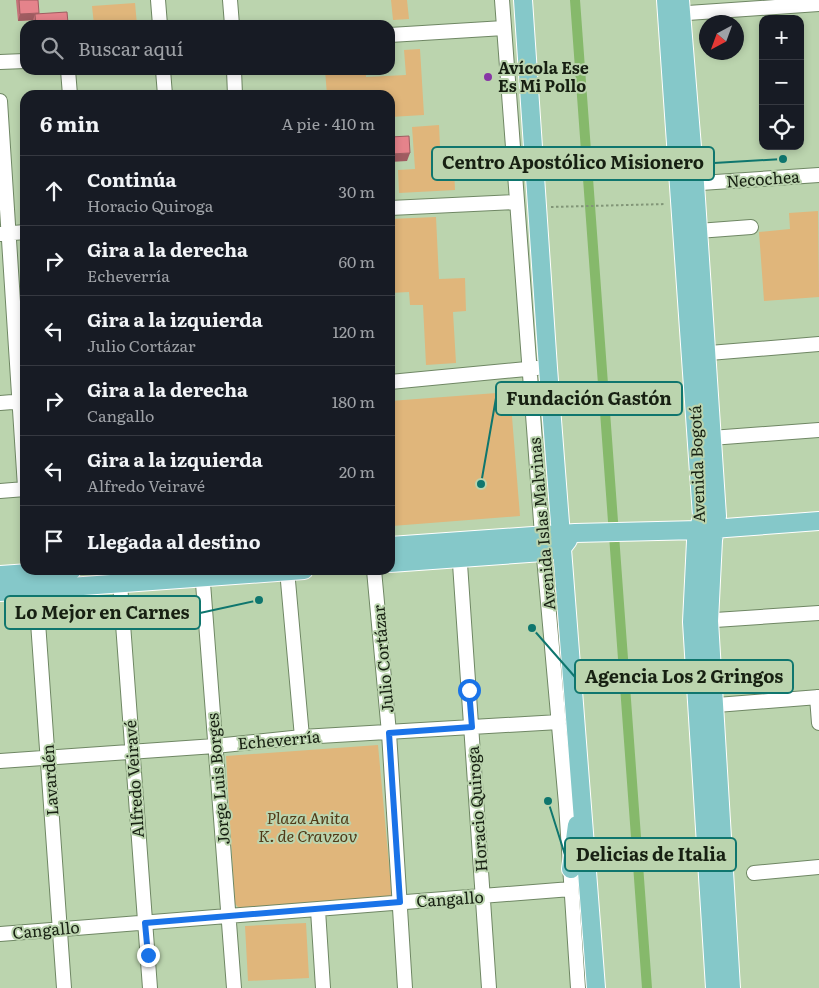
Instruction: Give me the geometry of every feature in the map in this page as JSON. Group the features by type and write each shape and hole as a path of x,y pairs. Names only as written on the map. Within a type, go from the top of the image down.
{"main road":[{"name":"Avenida Islas Malvinas","path":"523,0 539,207 548,368 566,538 596,988"},
{"name":"Avenida Bogotá","path":"673,7 686,184 698,230 702,516 707,529 709,620 705,706 715,988"},
{"name":"Avenida Bogotá","path":"686,184 679,204 711,438 717,516 696,541 692,622 705,706 732,988"},
{"path":"395,563 459,550 542,544 603,531 707,529 819,520"},
{"path":"395,546 459,550"},
{"path":"0,575 35,577 160,575"},
{"path":"0,592 35,577"},
{"path":"570,869 582,791"}],"street":[{"path":"158,0 160,20"},
{"path":"230,0 232,20"},
{"name":"Avenida Islas Malvinas","path":"502,0 542,544 559,722 578,988"},
{"path":"673,7 819,4"},
{"path":"395,35 504,28"},
{"path":"0,62 20,61"},
{"path":"68,75 70,90"},
{"path":"163,75 165,90"},
{"path":"234,75 235,90"},
{"path":"0,101 5,234 20,310"},
{"name":"Necochea","path":"686,184 819,175"},
{"path":"395,208 517,202"},
{"path":"698,230 752,227"},
{"path":"5,234 20,232"},
{"path":"699,354 819,344"},
{"path":"395,382 548,368"},
{"path":"0,403 20,402"},
{"path":"711,438 819,430"},
{"path":"0,490 20,488"},
{"name":"Horacio Quiroga","path":"459,550 489,988"},
{"name":"Jorge Luis Borges","path":"202,575 234,988"},
{"path":"293,575 302,736"},
{"name":"Julio Cortázar","path":"374,575 389,733 405,988"},
{"name":"Lavardén","path":"35,577 64,988"},
{"name":"Alfredo Veiravé","path":"119,577 150,988"},
{"path":"692,622 819,613"},
{"path":"705,706 818,697 819,723"},
{"name":"Echeverría","path":"0,761 215,746 302,736 389,733 559,722"},
{"path":"754,873 819,867"},
{"name":"Cangallo","path":"0,934 571,889"},
{"path":"318,910 323,988"}],"path":[{"path":"539,207 602,204 679,204"}],"green space":[{"path":"391,0 407,0 409,19 393,20"},
{"path":"135,3 137,20 93,20 92,6"},
{"path":"420,49 424,115 395,117 395,90 327,90 325,75 366,75 366,77 406,75 404,50"},
{"path":"439,125 441,168 454,167 455,190 399,193 398,170 415,169 412,127"},
{"path":"818,211 819,297 764,301 759,232 790,229 789,213"},
{"path":"436,217 439,279 465,278 466,311 453,312 456,363 426,365 423,305 410,305 409,292 395,293 395,219"},
{"path":"510,392 520,516 395,526 395,401"},
{"path":"549,565 557,565 572,806"},
{"name":"Plaza Anita K. de Cravzov","path":"378,745 392,897 243,912 235,904 226,756"},
{"path":"306,923 309,978 248,981 245,926"}],"building":[{"path":"19,0 38,0 39,13 20,14"},
{"path":"67,12 68,20 36,20 35,14"},
{"path":"409,136 410,153 395,154 395,137"}],"waterway":[{"path":"575,0 647,988"}],"place":[{"name":"Avícola Ese Es Mi Pollo","path":"488,77"},
{"name":"Centro Apostólico Misionero","path":"783,159"},
{"name":"Fundación Gastón","path":"481,484"},
{"name":"Lo Mejor en Carnes","path":"259,600"},
{"name":"Agencia Los 2 Gringos","path":"532,628"},
{"name":"Delicias de Italia","path":"548,801"}],"route":[{"path":"148,955 145,923 400,902 389,733 472,727 469,690"}]}
